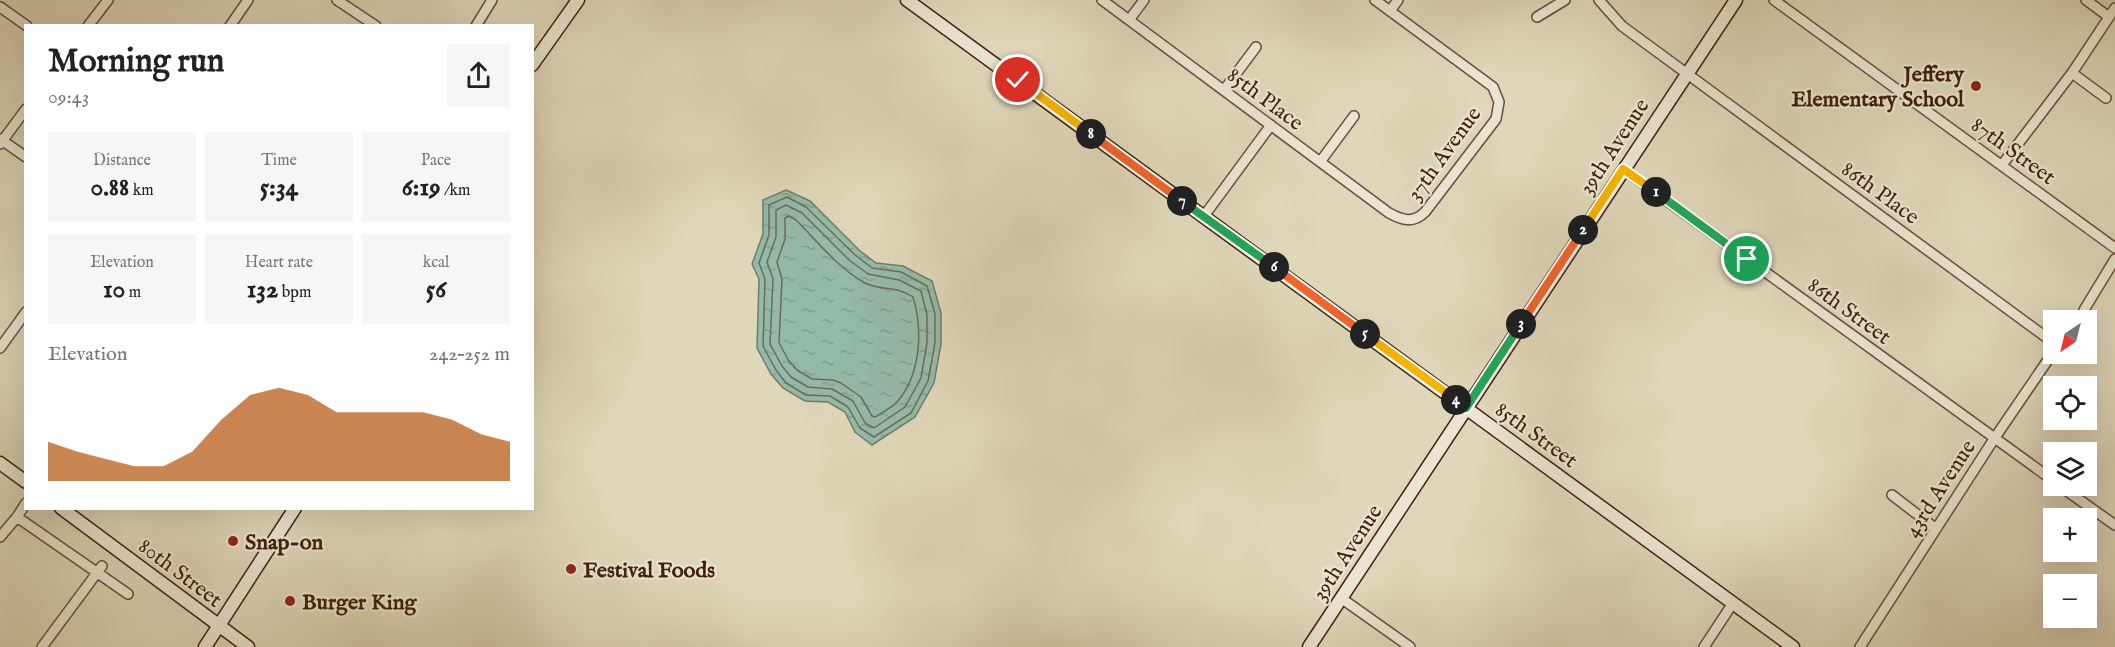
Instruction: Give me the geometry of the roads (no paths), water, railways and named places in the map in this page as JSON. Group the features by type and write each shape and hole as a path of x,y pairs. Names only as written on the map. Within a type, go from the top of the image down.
{"street":[{"path":"90,24 108,0"},
{"path":"231,24 248,0"},
{"path":"337,0 373,24"},
{"path":"477,24 492,0"},
{"path":"534,62 578,0"},
{"name":"85th Street","path":"907,0 1793,647"},
{"name":"85th Place","path":"1102,0 1389,213 1400,219 1411,220"},
{"path":"1129,20 1144,0"},
{"path":"1375,0 1390,11 1398,0"},
{"path":"1537,17 1565,0"},
{"name":"86th Place","path":"1599,0 1622,26 2043,335"},
{"name":"39th Avenue","path":"1309,647 1736,0"},
{"name":"87th Street","path":"1774,0 2115,248"},
{"path":"2002,165 2072,73 2112,13 2086,0"},
{"path":"0,7 24,24"},
{"name":"37th Avenue","path":"1390,11 1492,87 1499,102 1496,118 1482,137 1425,212 1419,218 1411,220"},
{"path":"1224,90 1256,47"},
{"path":"2072,73 2106,98"},
{"path":"24,112 1,141 24,156"},
{"path":"1320,162 1354,116"},
{"path":"1204,216 1270,125"},
{"name":"86th Street","path":"1623,169 2043,473"},
{"path":"2084,310 2115,259"},
{"path":"0,348 24,315"},
{"name":"43rd Avenue","path":"1860,647 1935,528 2045,364"},
{"path":"0,463 24,481"},
{"path":"1892,495 1935,528"},
{"path":"2074,496 2115,525"},
{"path":"0,537 24,506"},
{"name":"80th Street","path":"64,510 248,647"},
{"path":"205,647 294,510"},
{"path":"17,517 100,569 128,594"},
{"path":"42,647 100,569"},
{"path":"1341,598 1410,647"},
{"path":"1704,647 1733,603"}],"water":[{"path":"786,190 810,201 859,250 876,263 903,266 932,281 941,313 941,344 934,383 915,417 872,445 855,432 845,412 828,402 805,401 783,388 771,374 757,348 759,279 752,264 763,234 763,200"}],"place":[{"name":"Jeffery Elementary School","path":"1976,86"},
{"name":"Snap-on","path":"233,541"},
{"name":"Festival Foods","path":"571,569"},
{"name":"Burger King","path":"290,601"}]}
